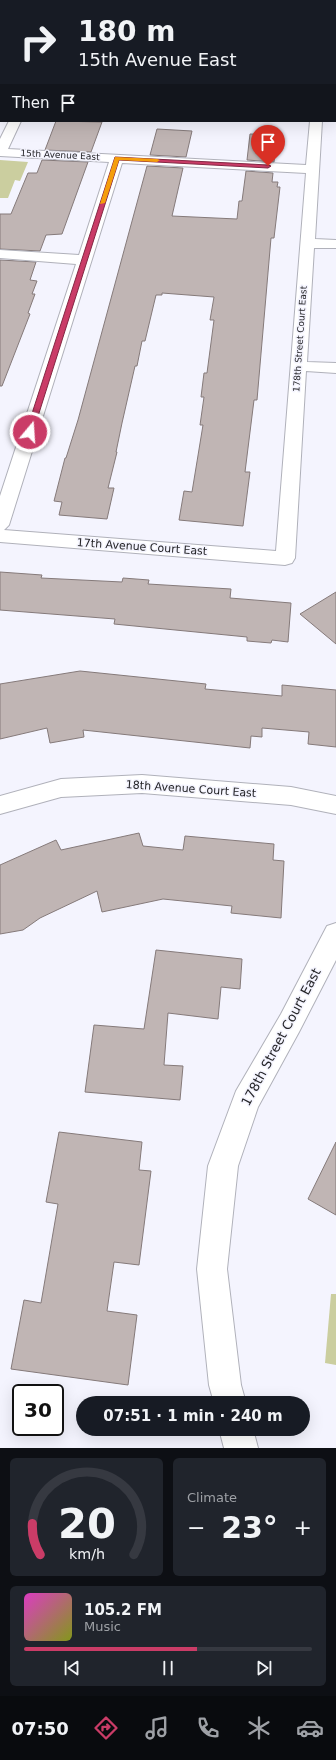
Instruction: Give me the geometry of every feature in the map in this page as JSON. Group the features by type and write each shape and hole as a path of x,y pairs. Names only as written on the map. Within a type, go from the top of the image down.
{"street":[{"path":"0,152 15,122"},
{"name":"178th Street Court East","path":"285,558 316,122"},
{"name":"15th Avenue East","path":"0,152 312,169"},
{"path":"0,525 117,158"},
{"path":"307,243 336,244"},
{"path":"0,254 84,260"},
{"path":"299,366 336,368"},
{"name":"17th Avenue Court East","path":"0,536 285,558"},
{"name":"18th Avenue Court East","path":"0,805 61,788 142,784 291,796 336,805"},
{"name":"178th Street Court East","path":"228,1396 225,1385 212,1269 223,1166 246,1101 290,1022 336,934"},
{"path":"238,1436 241,1448"}],"green space":[{"path":"0,160 28,162 20,181 15,180 8,198 0,198"},
{"path":"331,1294 336,1294 336,1365 325,1363"}],"building":[{"path":"56,122 102,122 91,152 45,150"},
{"path":"157,129 192,131 186,157 150,155"},
{"path":"250,134 277,135 274,162 247,160"},
{"path":"42,160 88,162 62,234 46,235 40,251 0,249 0,214 11,214 28,173 37,173"},
{"path":"147,166 183,168 172,216 237,219 239,201 242,201 246,171 273,173 272,182 278,182 277,187 280,187 274,238 271,238 257,400 254,400 245,472 250,472 243,526 179,520 184,491 192,492 203,425 200,425 204,397 201,397 204,373 207,373 214,320 210,320 214,297 162,293 162,295 156,295 145,341 142,341 137,366 135,366 122,423 117,452 108,488 114,488 107,519 59,515 62,502 54,501 65,458 78,420"},
{"path":"0,260 36,262 30,280 37,281 32,294 35,294 28,313 30,314 2,386 0,386"},
{"path":"0,572 42,575 41,578 122,582 123,578 149,580 148,584 231,589 230,598 291,603 288,642 272,640 271,643 247,641 247,637 114,624 115,619 0,610"},
{"path":"336,592 336,644 300,614"},
{"path":"80,671 206,684 205,689 282,696 282,685 336,690 336,747 308,744 309,732 262,728 262,737 251,736 250,748 83,730 84,737 50,743 47,728 0,739 0,684"},
{"path":"139,833 143,846 183,850 185,836 274,844 273,860 284,861 281,918 231,913 232,906 163,899 102,912 97,891 40,918 23,930 0,934 0,865 56,840 61,850"},
{"path":"156,950 242,959 240,989 221,987 218,1019 168,1013 164,1065 183,1066 180,1100 85,1092 94,1025 144,1029"},
{"path":"59,1132 142,1142 139,1170 151,1171 139,1265 114,1262 107,1311 137,1315 128,1385 11,1369 24,1300 41,1303 58,1204 46,1202"},
{"path":"336,1142 336,1215 308,1199"}],"slow traffic":[{"path":"102,203 117,158 157,160"}],"route":[{"path":"30,432 117,158 268,166"}]}
